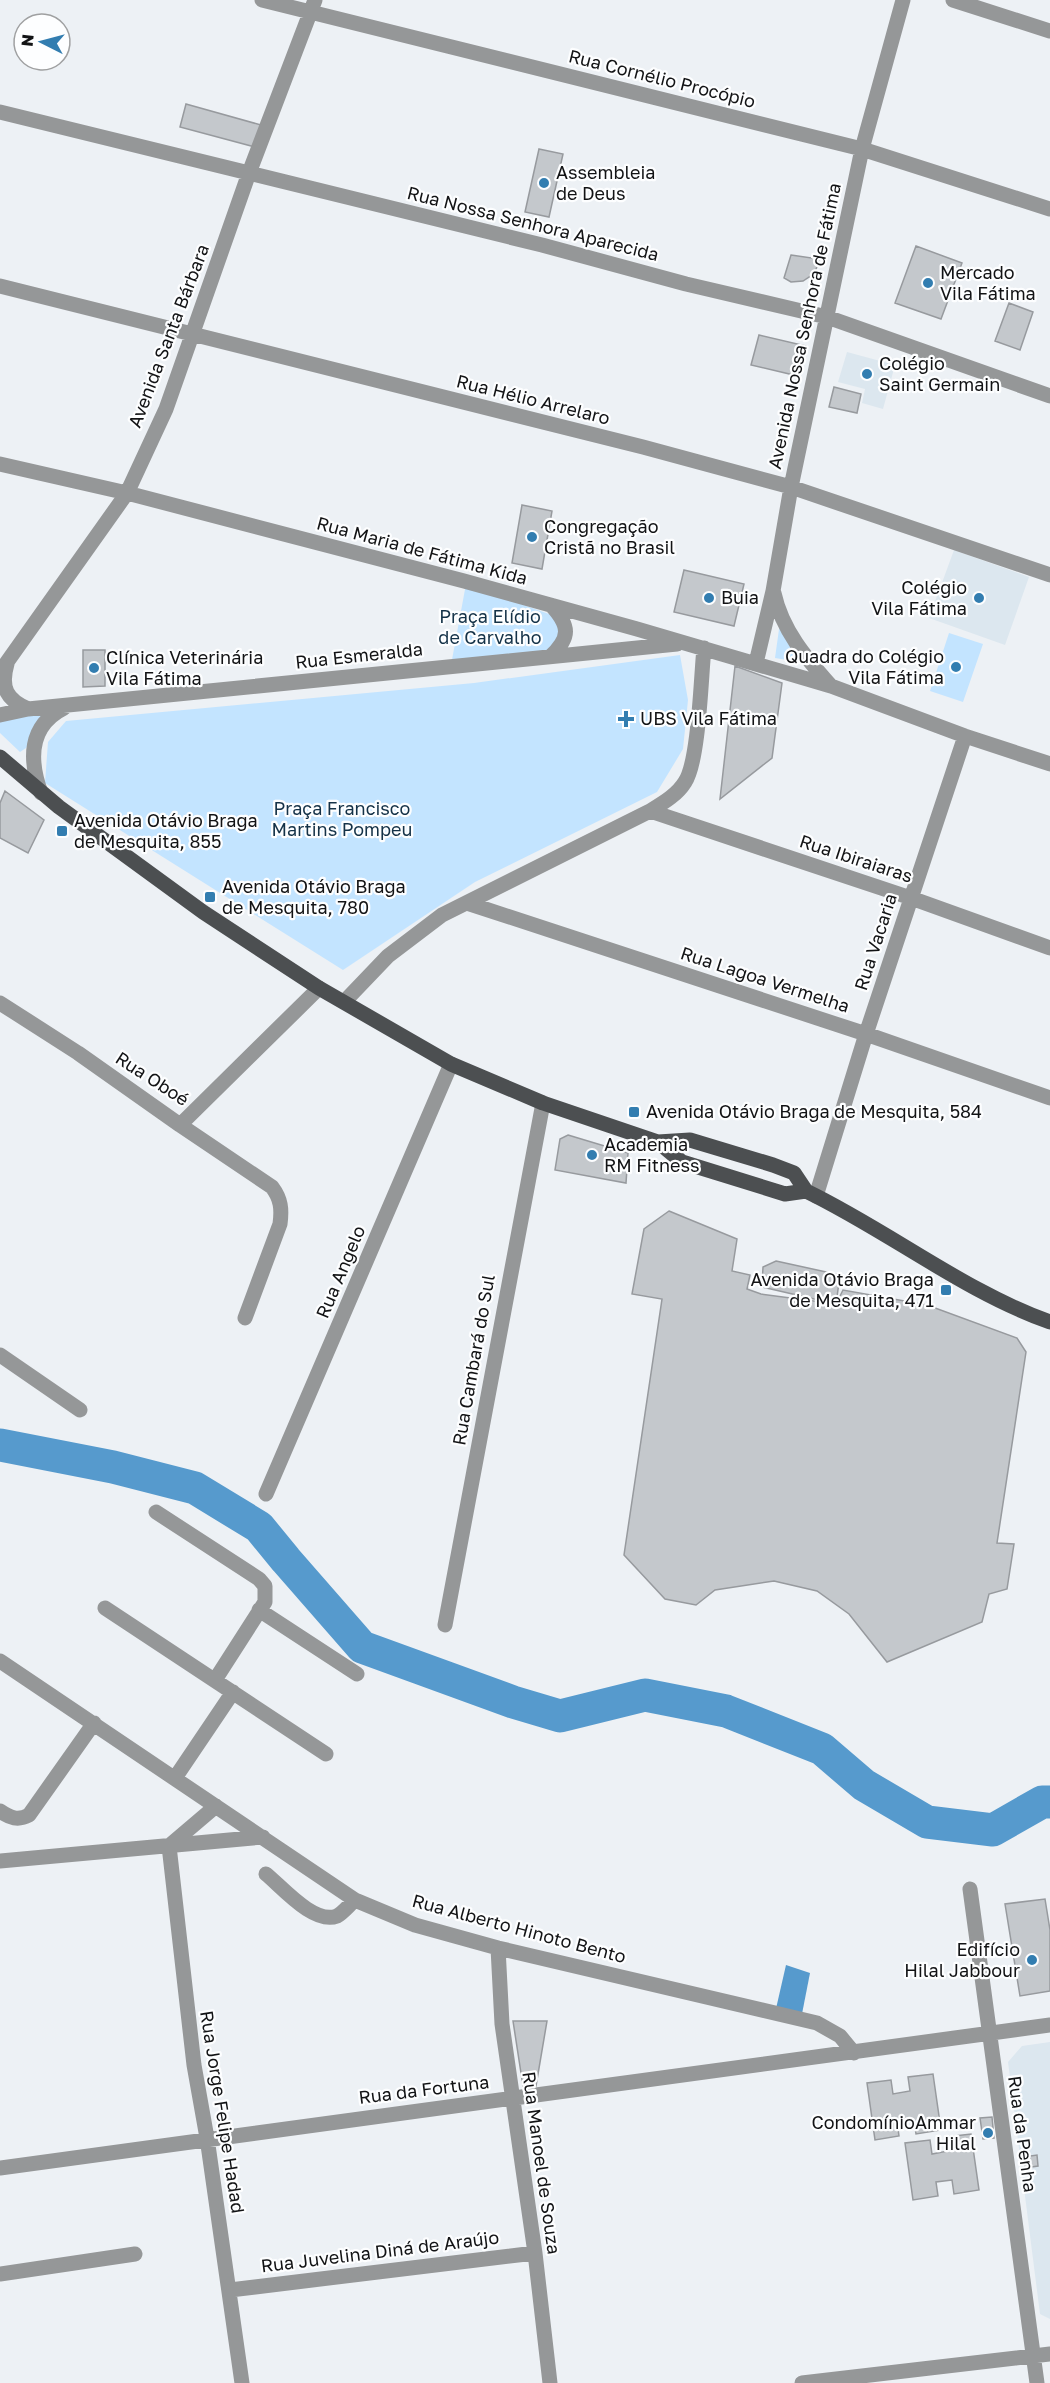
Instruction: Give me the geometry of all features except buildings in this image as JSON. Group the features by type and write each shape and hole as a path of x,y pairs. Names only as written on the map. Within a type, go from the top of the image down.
{"main road":[{"path":"0,757 41,793 203,912 319,988 451,1064 543,1103 658,1142 682,1162 785,1194 811,1193"},
{"path":"658,1142 690,1140 794,1173 811,1193 967,1283 1023,1313 1050,1322"}],"street":[{"name":"Rua Cornélio Procópio","path":"262,0 313,7 862,149 1050,209"},
{"name":"Avenida Nossa Senhora de Fátima","path":"756,663 773,591 791,487 862,149 903,0"},
{"path":"953,0 1050,31"},
{"name":"Avenida Santa Bárbara","path":"0,672 127,493 166,409 249,173 313,7"},
{"name":"Rua Nossa Senhora Aparecida","path":"0,112 826,317 1050,396"},
{"name":"Rua Hélio Arrelaro","path":"0,286 643,447 791,487 1050,575"},
{"name":"Rua Maria de Fátima Kida","path":"0,464 127,493 687,643 831,686 965,736 1050,764"},
{"name":"Rua Maria de Fátima Kida","path":"773,591 782,619 791,636 831,686"},
{"path":"550,657 565,638 566,627 563,619 551,605"},
{"name":"Rua Esmeralda","path":"0,715 28,709 687,643"},
{"path":"344,1002 387,956 442,915 650,811 670,798 686,781 693,760 704,648"},
{"name":"Avenida Santa Bárbara","path":"10,659 2,679 3,690 8,698 28,709"},
{"name":"Rua Esmeralda","path":"41,793 32,756 36,738 50,716 71,705"},
{"name":"Rua Vacaria","path":"811,1193 965,736"},
{"name":"Rua Ibiraiaras","path":"650,811 911,898 1050,948"},
{"name":"Rua Lagoa Vermelha","path":"467,903 866,1034 1050,1098"},
{"name":"Rua Oboé","path":"0,1003 78,1053 180,1125 319,988"},
{"name":"Rua Angelo","path":"266,1494 451,1064"},
{"name":"Rua Cambará do Sul","path":"445,1625 543,1103"},
{"path":"180,1125 272,1187 279,1197 282,1211 280,1224 245,1318"},
{"path":"0,1355 80,1410"},
{"path":"156,1512 259,1579 265,1586 265,1602 215,1680"},
{"path":"105,1608 326,1754"},
{"path":"259,1610 357,1674"},
{"name":"Rua Alberto Hinoto Bento","path":"0,1661 355,1900 415,1925 498,1948 817,2023 840,2036 854,2053"},
{"path":"175,1778 233,1692"},
{"path":"0,1811 13,1819 22,1819 29,1815 94,1723"},
{"path":"169,1846 216,1806"},
{"path":"0,1862 263,1837"},
{"name":"Rua Jorge Felipe Hadad","path":"169,1846 194,2065 230,2290 242,2383"},
{"path":"266,1874 309,1912 322,1917 337,1916 355,1900"},
{"name":"Rua da Penha","path":"970,1889 1037,2383"},
{"name":"Rua Manoel de Souza","path":"498,1948 502,2024 535,2253 550,2383"},
{"path":"854,2053 1050,2025"},
{"name":"Rua da Fortuna","path":"0,2168 207,2138 854,2053"},
{"name":"Rua Juvelina Diná de Araújo","path":"230,2290 535,2253"},
{"path":"0,2274 135,2254"},
{"path":"802,2383 1050,2354"}],"shaded area":[{"name":"Colégio Saint Germain","path":"847,352 895,365 883,409 862,403 865,389 838,382"},
{"name":"Colégio Vila Fátima","path":"954,550 1029,577 1005,645 929,618"},
{"path":"1050,2042 1050,2319 1040,2314 1008,2062 1022,2046"}],"green space":[{"name":"Praça Elídio de Carvalho","path":"466,584 560,618 564,627 549,652 451,665"},
{"path":"780,622 800,662 775,658"},
{"name":"Quadra do Colégio Vila Fátima","path":"949,633 983,644 963,702 930,691"},
{"name":"Praça Francisco Martins Pompeu","path":"680,655 688,700 683,749 657,792 475,882 343,970 45,783 48,742 66,721 474,683"},
{"path":"44,713 26,748 20,752 0,733 0,721"}],"water":[{"path":"786,1965 810,1973 801,2019 775,2013"}],"waterway":[{"path":"0,1445 113,1467 195,1488 259,1527 362,1647 513,1702 560,1716 645,1695 726,1711 822,1749 864,1785 927,1822 993,1830 1042,1802 1050,1802"}],"place":[{"name":"Assembleia de Deus","path":"544,183"},
{"name":"Mercado Vila Fátima","path":"928,283"},
{"name":"Colégio Saint Germain","path":"867,374"},
{"name":"Congregação Cristã no Brasil","path":"532,537"},
{"name":"Buia","path":"709,598"},
{"name":"Colégio Vila Fátima","path":"979,598"},
{"name":"Quadra do Colégio Vila Fátima","path":"956,667"},
{"name":"Clínica Veterinária Vila Fátima","path":"94,668"},
{"name":"UBS Vila Fátima","path":"626,719"},
{"name":"Avenida Otávio Braga de Mesquita, 855","path":"62,831"},
{"name":"Avenida Otávio Braga de Mesquita, 780","path":"210,897"},
{"name":"Avenida Otávio Braga de Mesquita, 584","path":"634,1112"},
{"name":"Academia RM Fitness","path":"592,1155"},
{"name":"Avenida Otávio Braga de Mesquita, 471","path":"946,1290"},
{"name":"Edifício Hilal Jabbour","path":"1032,1960"},
{"name":"CondomínioAmmar Hilal","path":"988,2133"}]}
